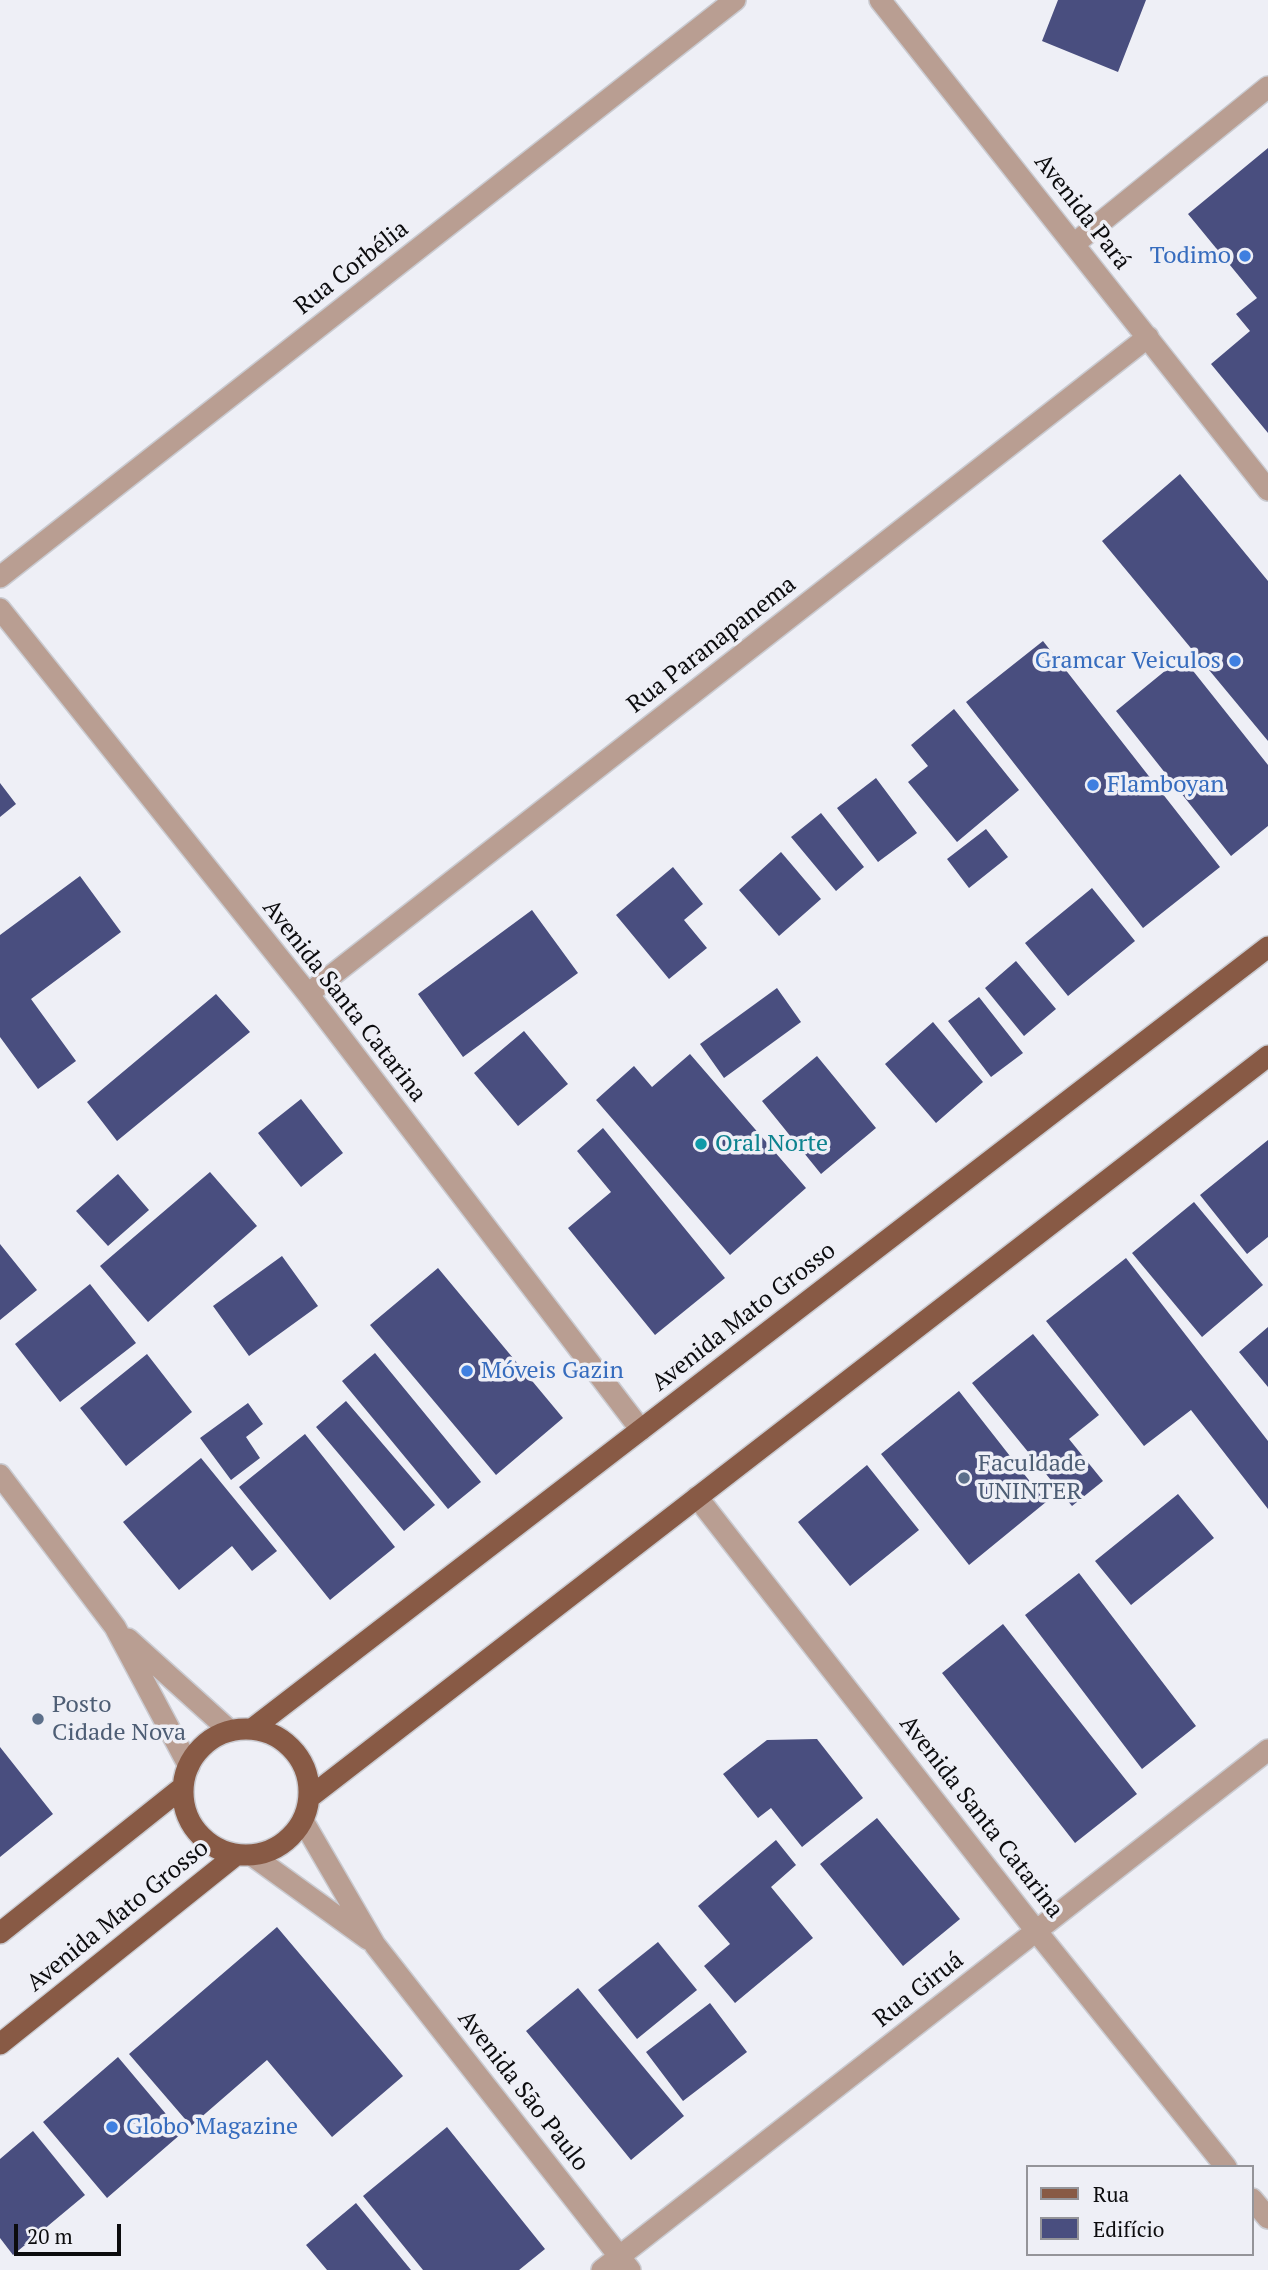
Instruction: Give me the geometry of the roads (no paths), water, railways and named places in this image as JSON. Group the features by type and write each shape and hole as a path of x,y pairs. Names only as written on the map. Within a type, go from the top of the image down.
{"main road":[{"name":"Avenida Mato Grosso","path":"252,1729 1268,947"},
{"path":"310,1797 1268,1056"},
{"path":"252,1729 268,1732 295,1751 309,1780 310,1797 303,1821 285,1843 275,1850 244,1856 218,1850 202,1838 191,1824 184,1806 183,1787 189,1766 196,1753 207,1742 230,1731 252,1729"},
{"path":"0,1933 183,1787"},
{"name":"Avenida Mato Grosso","path":"0,2044 244,1856"}],"street":[{"name":"Rua Corbélia","path":"0,577 735,0"},
{"name":"Avenida Pará","path":"880,0 1268,490"},
{"path":"1074,244 1268,88"},
{"name":"Rua Paranapanema","path":"308,994 1148,337"},
{"name":"Avenida Santa Catarina","path":"0,608 308,994 642,1430"},
{"path":"0,1475 115,1628 189,1766"},
{"name":"Avenida Santa Catarina","path":"697,1497 1037,1932 1224,2165"},
{"path":"115,1628 230,1731"},
{"name":"Rua Giruá","path":"602,2270 625,2263 1268,1750"},
{"name":"Avenida São Paulo","path":"303,1821 375,1945 625,2263"},
{"name":"Avenida São Paulo","path":"244,1856 375,1945"},
{"path":"1254,2201 1268,2218"}],"place":[{"name":"Todimo","path":"1245,256"},
{"name":"Gramcar Veiculos","path":"1235,661"},
{"name":"Flamboyan","path":"1093,785"},
{"name":"Oral Norte","path":"701,1144"},
{"name":"Móveis Gazin","path":"467,1371"},
{"name":"Faculdade UNINTER","path":"964,1478"},
{"name":"Posto Cidade Nova","path":"38,1719"},
{"name":"Globo Magazine","path":"112,2127"}]}
